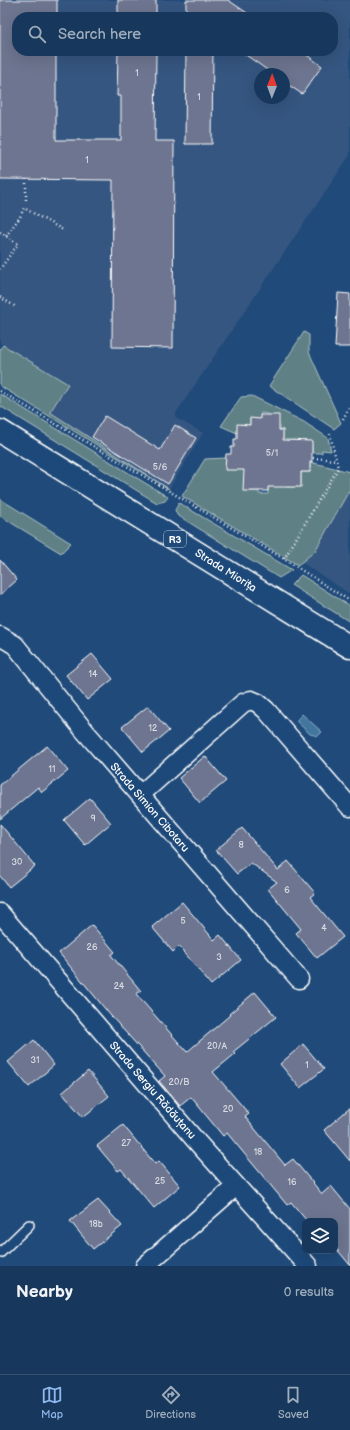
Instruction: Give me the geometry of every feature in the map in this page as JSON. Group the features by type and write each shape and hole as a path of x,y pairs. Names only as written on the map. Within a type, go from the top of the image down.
{"main road":[{"name":"Strada Miorița","path":"0,431 350,647"}],"street":[{"name":"Strada Simion Cibotaru","path":"0,636 16,645 83,729 299,979"},
{"path":"140,795 243,703 252,700 266,710 350,807"},
{"name":"Strada Sergiu Rădăuțanu","path":"0,913 236,1186 308,1266"},
{"path":"144,1266 236,1186"}],"lane":[{"path":"0,1253 30,1225"}],"path":[{"path":"26,179 26,200"},
{"path":"6,236 20,217 24,208 63,230"},
{"path":"0,232 18,244 0,269"},
{"path":"0,297 16,307"},
{"path":"0,391 284,559 350,601"},
{"path":"343,419 350,406"},
{"path":"284,559 338,468 330,434"},
{"path":"313,458 336,460"}],"shaded area":[{"path":"0,0 350,0 350,155 176,413 176,418 203,433 169,489 50,412 68,384 0,343"},
{"path":"350,489 350,594 301,562 315,551"},
{"path":"302,714 322,732 318,736 310,734 296,721"}],"green space":[{"path":"304,332 309,335 309,352 341,423 334,429 269,386"},
{"path":"3,345 68,384 50,412 169,489 0,386 0,349"},
{"path":"0,394 168,497 165,501 157,503 0,406"},
{"path":"252,396 304,422 328,438 331,451 322,450 322,453 312,453 312,444 308,441 291,440 283,443 283,430 279,430 267,414 261,413 260,419 250,419 250,425 241,424 237,433 221,426 241,397"},
{"path":"226,458 225,467 247,468 246,491 259,491 259,494 268,494 268,481 286,481 286,487 298,487 301,484 301,472 310,472 310,462 350,472 350,489 315,551 298,565 182,496 205,459"},
{"path":"0,499 71,543 61,553 0,516"},
{"path":"179,503 292,570 279,578 177,515 175,510"},
{"path":"301,575 350,606 350,622 291,585"}],"building":[{"path":"0,0 57,0 57,12 12,12 12,56 56,56 56,140 121,140 121,96 117,96 118,56 156,56 155,141 174,141 173,348 112,347 113,180 0,179"},
{"path":"118,0 156,0 156,12 118,12"},
{"path":"186,0 228,0 246,12 186,12"},
{"path":"186,56 213,56 212,144 185,144"},
{"path":"247,56 308,56 322,66 302,94 290,86 290,68 264,68"},
{"path":"338,293 350,294 350,347 335,347"},
{"path":"260,415 279,415 279,430 283,430 283,440 312,441 312,462 310,462 310,472 301,472 301,487 268,487 268,491 243,491 244,470 225,470 226,454 231,454 231,447 234,447 234,439 237,439 237,424 250,425 250,418 260,419"},
{"path":"105,416 160,450 175,425 196,438 168,484 92,437"},
{"path":"0,560 17,580 0,595"},
{"path":"92,654 113,679 87,700 66,675"},
{"path":"148,706 169,731 143,752 122,727"},
{"path":"47,746 68,771 42,792 38,787 0,819 0,785"},
{"path":"205,756 226,781 200,803 179,778"},
{"path":"90,798 111,823 85,845 64,820"},
{"path":"0,824 35,866 9,887 0,876"},
{"path":"242,828 278,870 288,861 315,893 310,897 343,937 317,958 296,933 301,929 268,889 277,882 251,863 237,874 216,850"},
{"path":"182,902 214,940 220,935 241,960 211,985 179,946 173,952 152,927"},
{"path":"92,925 115,952 111,955 141,991 136,994 187,1052 255,992 276,1017 233,1052 235,1054 213,1072 249,1114 245,1117 285,1165 293,1159 322,1194 331,1186 350,1209 350,1265 338,1251 338,1218 304,1218 291,1202 287,1205 227,1133 223,1136 191,1097 180,1106 159,1081 165,1076 111,1016 59,953"},
{"path":"34,1040 54,1065 29,1087 8,1062"},
{"path":"303,1044 324,1069 300,1088 280,1064"},
{"path":"88,1071 109,1096 83,1117 62,1093"},
{"path":"350,1108 350,1161 324,1130"},
{"path":"123,1125 155,1164 159,1161 180,1186 154,1208 121,1169 118,1171 97,1146"},
{"path":"98,1200 122,1226 93,1249 70,1221"}]}
